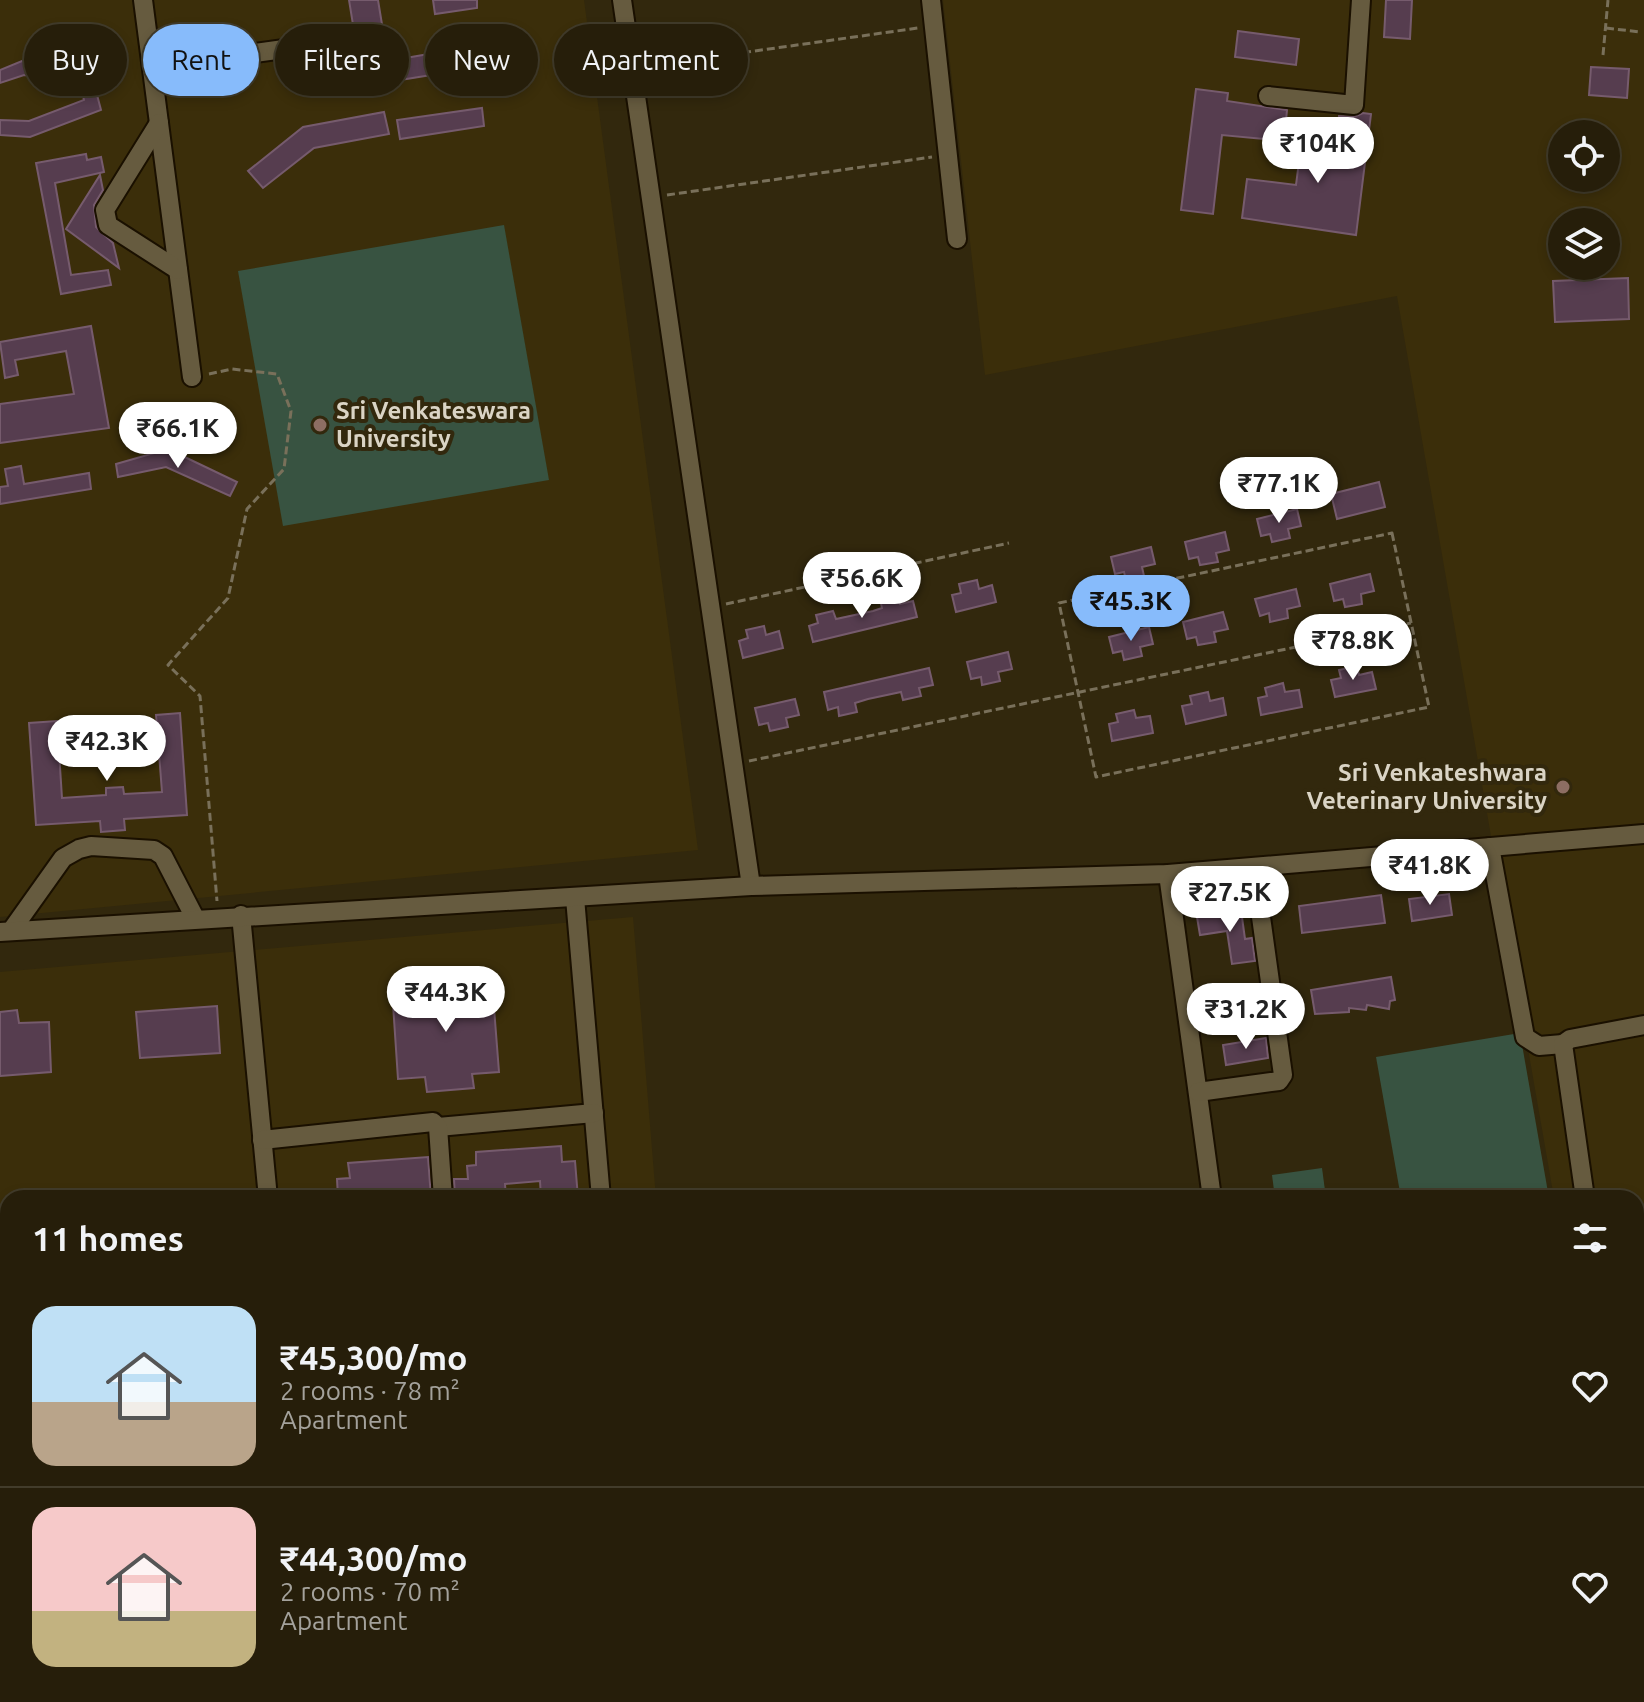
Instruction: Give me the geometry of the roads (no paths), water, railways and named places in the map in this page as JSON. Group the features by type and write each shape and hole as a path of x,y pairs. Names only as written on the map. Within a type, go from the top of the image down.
{"street":[{"path":"143,0 146,24"},
{"path":"622,0 751,886"},
{"path":"931,0 957,239"},
{"path":"1268,96 1354,105 1361,0"},
{"path":"156,96 192,377"},
{"path":"159,123 105,210 108,225 178,270"},
{"path":"6,931 751,886 1168,874 1644,834"},
{"path":"6,931 63,858 91,846 154,850 163,856 195,918"},
{"path":"1490,847 1525,1037 1539,1046 1563,1044 1570,1039 1644,1025"},
{"path":"1168,874 1211,1190"},
{"path":"1198,1092 1279,1081 1283,1075 1256,881"},
{"path":"575,898 600,1190"},
{"path":"241,915 267,1190"},
{"path":"1563,1044 1584,1190"},
{"path":"438,1127 594,1113"},
{"path":"262,1140 433,1122 438,1127 442,1190"}],"place":[{"name":"Sri Venkateswara University","path":"320,425"},
{"name":"Sri Venkateshwara Veterinary University","path":"1563,787"}]}
